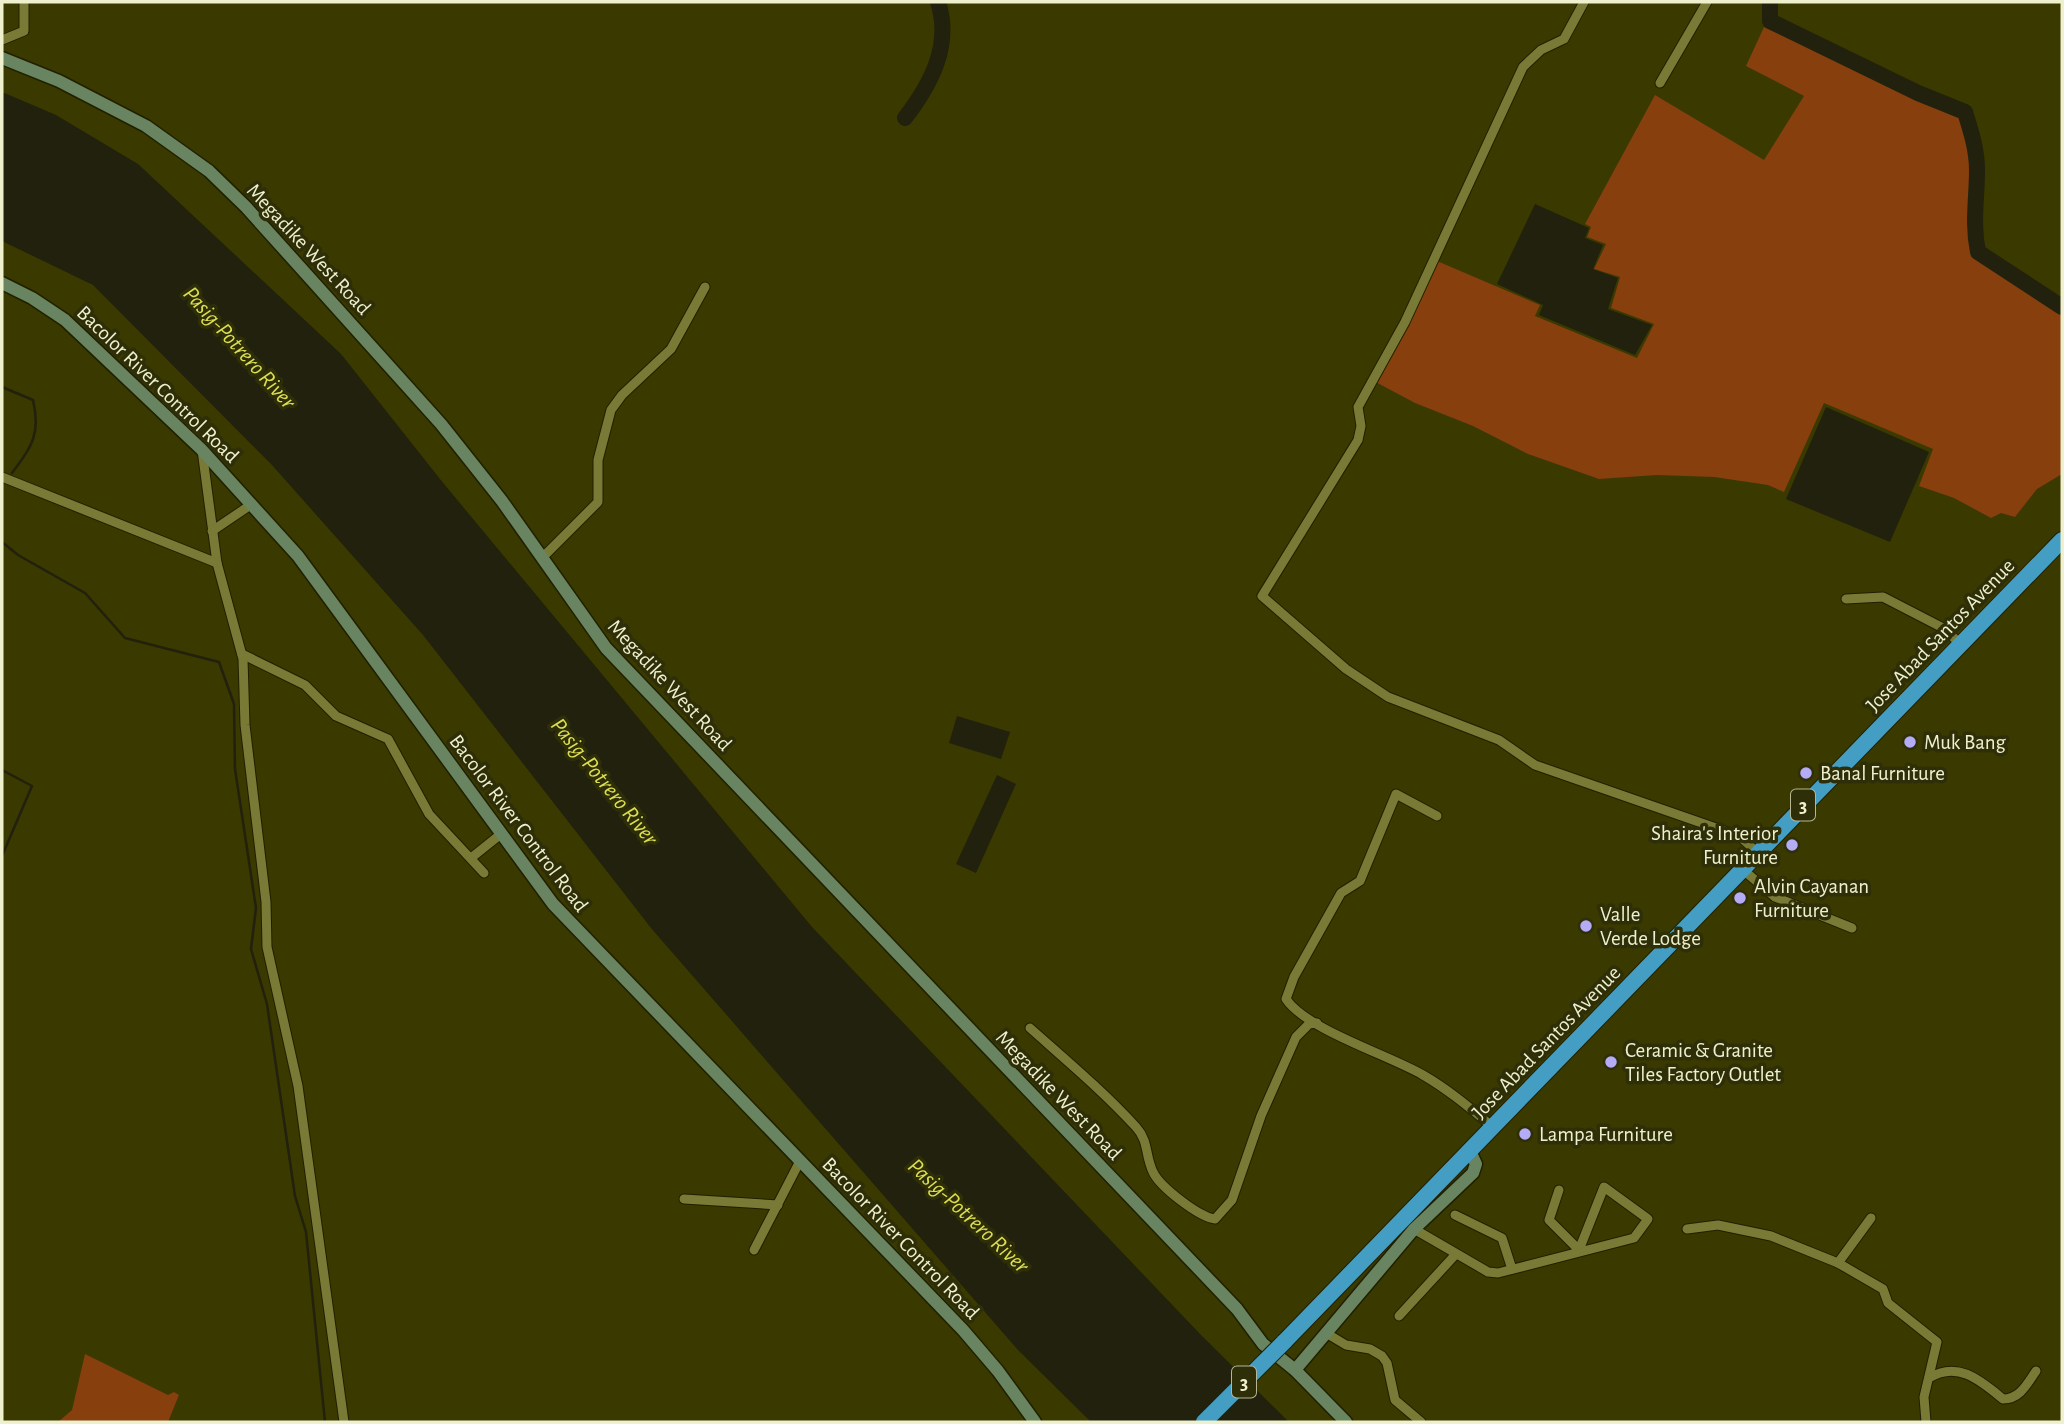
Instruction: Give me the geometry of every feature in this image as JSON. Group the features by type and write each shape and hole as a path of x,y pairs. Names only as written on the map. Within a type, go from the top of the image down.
{"highway":[{"name":"Jose Abad Santos Avenue","path":"1204,1422 1687,929 1741,868 2062,540"}],"street":[{"path":"2,40 24,31 24,2"},
{"path":"1584,2 1564,39 1541,50 1524,67 1405,323 1358,407 1362,426 1358,440 1262,596 1346,669 1388,696 1499,740 1522,758 1556,773 1584,780 1657,809 1739,836 1757,852"},
{"path":"1660,83 1707,2"},
{"name":"Megadike West Road","path":"2,58 59,81 146,126 209,171 272,236 441,424 606,648 1227,1299 1263,1344 1295,1370 1346,1422"},
{"name":"Bacolor River Control Road","path":"2,283 32,298 65,320 201,449 252,504 298,556 530,876 580,935 963,1331 998,1371 1035,1422"},
{"path":"542,558 598,502 598,460 611,410 622,395 671,349 705,287"},
{"path":"201,449 217,563 244,666 245,725 266,902 267,947 299,1086 344,1422"},
{"path":"2,477 217,563"},
{"path":"212,531 252,504"},
{"path":"1846,599 1882,597 1945,629 1961,645"},
{"path":"238,650 246,658 305,685 336,716 388,739 429,814 484,873"},
{"path":"1437,816 1396,794 1360,881 1341,893 1294,976 1286,999 1292,1009 1317,1023 1422,1074 1493,1128"},
{"path":"471,858 501,834"},
{"path":"1741,868 1775,897 1852,928"},
{"path":"1030,1028 1089,1080 1137,1128 1145,1139 1153,1172 1202,1217 1215,1219 1232,1200 1261,1116 1296,1037 1308,1024 1317,1023"},
{"path":"1295,1370 1414,1229 1473,1173 1476,1164 1470,1151"},
{"path":"754,1250 800,1161"},
{"path":"1414,1229 1488,1272 1513,1269 1634,1238 1648,1219 1604,1187 1579,1250"},
{"path":"1559,1190 1549,1220 1579,1250"},
{"path":"684,1199 778,1205"},
{"path":"1455,1214 1502,1238 1513,1269"},
{"path":"1839,1263 1871,1218"},
{"path":"1687,1228 1718,1226 1771,1236 1839,1263 1883,1289 1888,1303 1937,1342 1924,1397 1926,1422"},
{"path":"1399,1317 1456,1254"},
{"path":"1326,1333 1346,1345 1374,1350 1382,1356 1387,1363 1395,1400 1421,1422"},
{"path":"1929,1378 1941,1371 1968,1374 1989,1386 2003,1399 2010,1399 2017,1396 2036,1371"}],"shaded area":[{"path":"1764,27 1961,117 1968,135 1973,169 1973,218 1977,253 2062,309 2062,474 2037,489 2015,517 2001,513 1991,518 1954,498 1919,486 1933,449 1824,403 1784,492 1768,485 1714,477 1657,475 1599,479 1528,454 1473,426 1415,403 1370,379 1437,261 1540,305 1535,316 1637,358 1654,324 1611,308 1620,277 1594,269 1606,244 1587,237 1591,227 1585,224 1655,95 1764,160 1804,96 1746,66"},
{"path":"85,1354 168,1395 174,1392 179,1395 168,1422 58,1422 72,1410"}],"water":[{"name":"Pasig-Potrero River","path":"2,92 56,115 138,164 341,354 444,484 812,927 1201,1335 1289,1422 1091,1422 1018,1350 651,928 423,635 272,465 93,285 2,241"},
{"path":"1535,204 1589,228 1585,238 1603,245 1593,269 1618,278 1608,309 1652,325 1635,355 1539,315 1543,305 1497,284"},
{"path":"1826,407 1929,452 1890,542 1786,499"},
{"path":"957,716 1010,732 1001,759 949,743"},
{"path":"997,775 1016,784 976,873 956,864"}],"waterway":[{"path":"905,118 931,78 941,49 942,18 938,2"},
{"path":"1770,2 1770,21 1918,93 1965,112 1977,163 1975,221 1978,252 2062,307"},
{"path":"2,387 33,400 35,412 35,431 30,447 12,473"},
{"path":"2,542 18,555 85,593 125,638 219,662 234,704 235,769 256,908 251,949 267,1004 295,1196 306,1232 325,1422"},
{"path":"2,770 32,786 2,856"}],"place":[{"name":"Muk Bang","path":"1910,742"},
{"name":"Banal Furniture","path":"1806,773"},
{"name":"Shaira's Interior Furniture","path":"1792,845"},
{"name":"Alvin Cayanan Furniture","path":"1740,898"},
{"name":"Valle Verde Lodge","path":"1586,926"},
{"name":"Ceramic & Granite Tiles Factory Outlet","path":"1611,1062"},
{"name":"Lampa Furniture","path":"1525,1134"}]}
